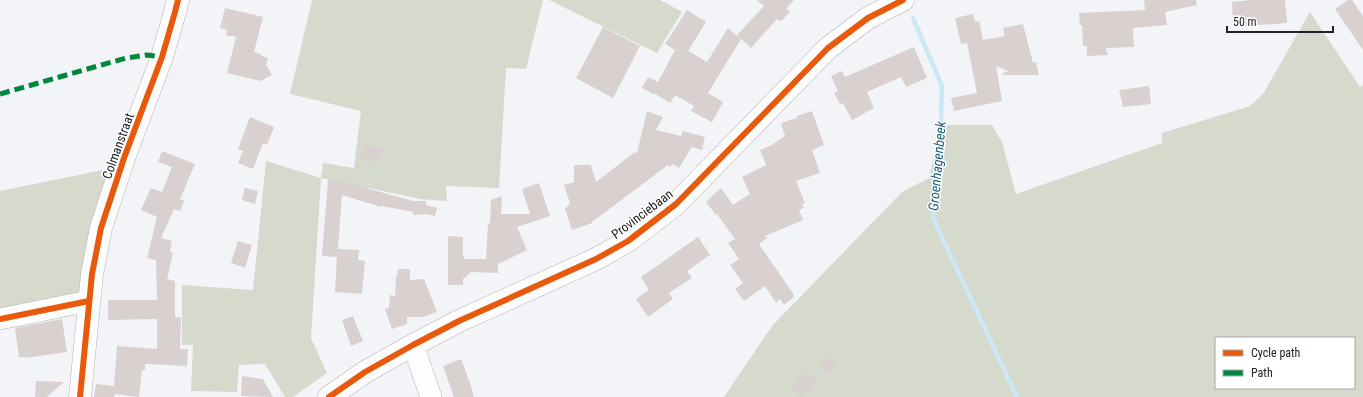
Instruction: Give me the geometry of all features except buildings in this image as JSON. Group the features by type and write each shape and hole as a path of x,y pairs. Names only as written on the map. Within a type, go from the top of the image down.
{"main road":[{"name":"Colmanstraat","path":"80,397 92,274 101,228 124,158 162,57 176,12 178,0"},
{"name":"Provinciebaan","path":"329,397 365,372 412,345 628,242 676,204 828,48 868,18 895,2"}],"street":[{"path":"0,319 90,301"},
{"path":"412,345 431,397"}],"shaded area":[{"path":"312,0 543,0 526,69 506,68 499,188 446,186 447,201 420,199 321,178 323,163 354,168 361,111 290,94"},
{"path":"549,0 660,0 682,12 657,53"},
{"path":"1310,12 1360,87 1363,85 1363,397 724,397 772,326 902,192 929,178 941,125 992,125 1002,142 1016,194 1162,143 1162,133 1250,106 1263,94"},
{"path":"266,161 321,178 311,338 327,373 293,397 285,397 265,364 239,365 237,392 191,391 193,345 182,345 182,285 253,290"},
{"path":"108,169 91,229 77,304 0,315 0,191"}],"waterway":[{"name":"Groenhagenbeek","path":"913,18 942,86 940,155 933,218 1017,397"}],"marked path":[{"path":"0,94 126,58 147,55 162,57"}],"cycle path":[{"path":"80,397 92,274 101,228 124,158 162,57 178,0"},
{"path":"329,397 365,372 413,345 459,321 596,259 628,241 676,204 828,48 868,18 903,0"},
{"path":"0,319 89,301"}]}
